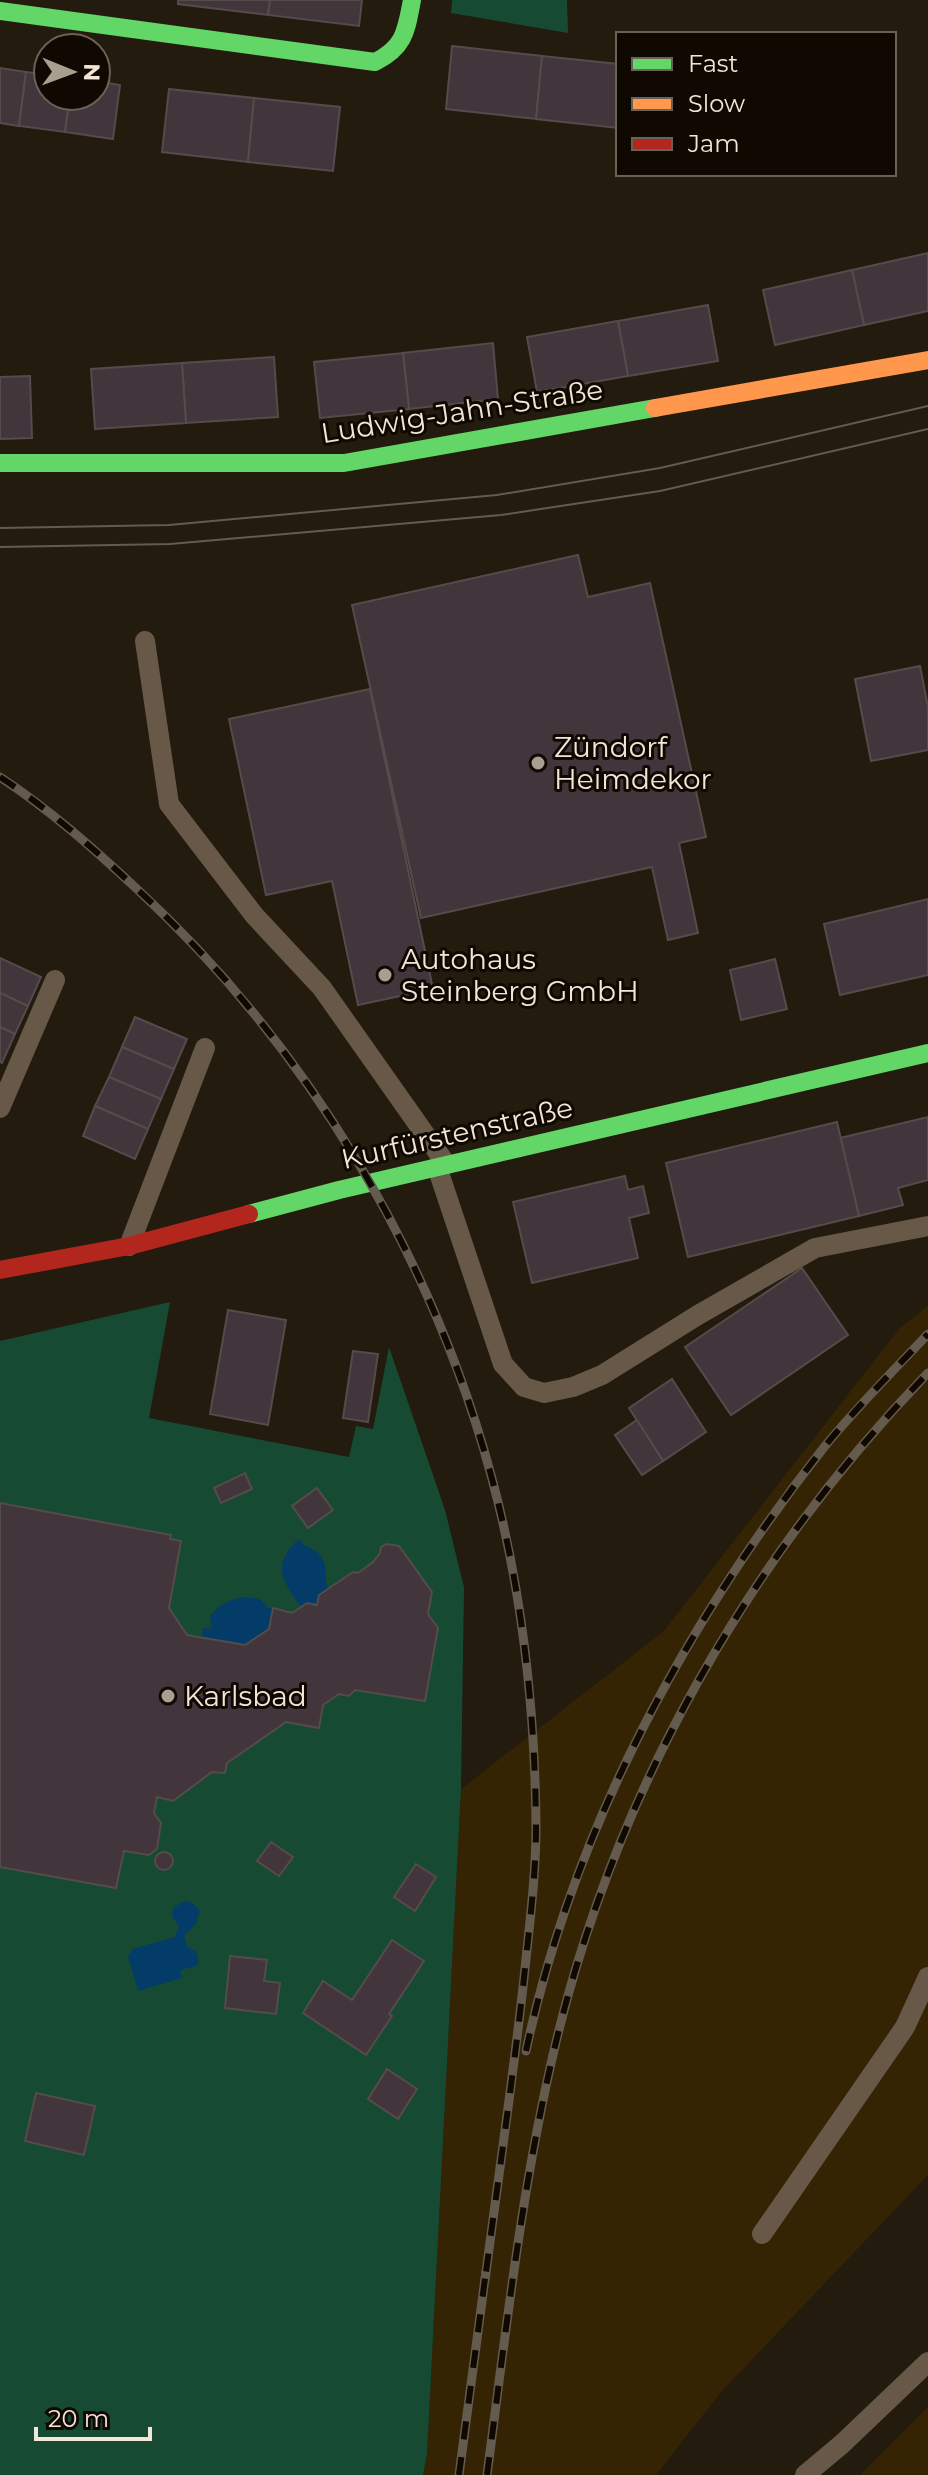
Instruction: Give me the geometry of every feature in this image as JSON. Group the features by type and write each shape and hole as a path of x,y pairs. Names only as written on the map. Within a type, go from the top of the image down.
{"street":[{"path":"0,11 375,62 391,55 403,43 412,0"},
{"name":"Ludwig-Jahn-Straße","path":"0,463 344,463 928,360"},
{"name":"Kurfürstenstraße","path":"0,1270 129,1246 339,1190 928,1053"}],"lane":[{"path":"145,641 169,804 254,915 322,988 442,1166 503,1364 524,1387 544,1393 573,1387 602,1375 815,1248 928,1226"},
{"path":"0,1108 55,980"},
{"path":"129,1246 205,1048"},
{"path":"762,2234 905,2027 928,1977"},
{"path":"805,2475 928,2362"}],"shaded area":[{"path":"928,1306 928,2175 721,2392 656,2475 423,2475 427,2454 461,1789 664,1631 899,1329"},
{"path":"928,2407 928,2475 860,2475"}],"green space":[{"path":"452,0 567,0 568,33 451,13"},
{"name":"Karlsbad","path":"170,1302 149,1418 349,1457 356,1426 373,1429 389,1347 445,1510 464,1587 461,1789 427,2454 423,2475 0,2475 0,1341"}],"water":[{"path":"299,1539 323,1559 328,1588 319,1595 317,1605 307,1603 301,1607 282,1573 285,1557"},
{"path":"243,1597 260,1599 268,1608 273,1608 269,1629 245,1645 202,1637 203,1628 212,1629 210,1616 213,1612"},
{"path":"184,1901 193,1903 200,1911 195,1925 184,1935 187,1947 196,1951 199,1962 196,1966 180,1970 182,1978 138,1991 128,1956 133,1949 175,1937 179,1927 172,1916 173,1908"}],"building":[{"path":"178,0 270,0 268,15 178,4"},
{"path":"270,0 362,0 359,26 268,15"},
{"path":"452,46 542,56 536,119 446,109"},
{"path":"542,56 616,64 616,128 536,119"},
{"path":"0,68 26,72 19,126 0,123"},
{"path":"26,72 32,73 32,112 68,112 65,132 19,126"},
{"path":"112,84 120,85 113,139 65,132 68,112 112,112"},
{"path":"169,89 254,98 248,162 162,152"},
{"path":"254,98 340,107 333,171 248,162"},
{"path":"928,253 928,311 864,325 852,270"},
{"path":"852,270 864,325 775,345 763,290"},
{"path":"708,305 718,361 628,376 618,321"},
{"path":"618,321 628,376 537,392 527,337"},
{"path":"493,343 498,399 409,409 403,353"},
{"path":"403,353 409,409 320,418 314,362"},
{"path":"274,357 278,417 186,423 182,363"},
{"path":"182,363 186,423 95,429 91,369"},
{"path":"30,376 32,438 0,439 0,377"},
{"name":"Zündorf Heimdekor","path":"578,555 588,597 650,583 706,837 679,843 698,933 668,940 652,867 421,918 352,605"},
{"path":"920,666 928,707 928,750 871,761 855,679"},
{"path":"370,689 433,989 358,1005 332,881 266,895 229,719"},
{"path":"928,899 928,975 840,995 824,924"},
{"path":"0,958 41,977 28,1006 0,993"},
{"path":"775,959 787,1009 741,1020 730,970"},
{"path":"0,993 28,1006 15,1034 0,1027"},
{"path":"135,1017 187,1039 174,1069 122,1047"},
{"path":"0,1027 15,1034 2,1063 0,1062"},
{"path":"122,1047 174,1069 161,1099 109,1077"},
{"path":"109,1077 161,1099 148,1129 95,1106"},
{"path":"95,1106 148,1129 135,1159 83,1136"},
{"path":"928,1117 928,1180 898,1188 903,1205 859,1216 840,1138"},
{"path":"837,1122 859,1216 688,1257 666,1163"},
{"path":"625,1176 628,1190 643,1186 649,1213 629,1218 638,1258 532,1283 513,1202"},
{"path":"802,1268 848,1335 731,1415 685,1347"},
{"path":"228,1310 286,1320 268,1425 210,1414"},
{"path":"353,1351 378,1354 368,1422 343,1418"},
{"path":"672,1379 706,1432 663,1461 629,1408"},
{"path":"637,1420 663,1461 642,1475 615,1435"},
{"path":"245,1473 252,1489 221,1503 214,1488"},
{"path":"317,1488 333,1510 308,1528 292,1506"},
{"name":"Karlsbad","path":"0,1503 171,1535 170,1539 181,1541 169,1608 187,1635 245,1645 269,1629 273,1608 292,1613 307,1603 317,1605 319,1595 373,1562 381,1547 386,1544 399,1546 432,1592 428,1614 438,1628 425,1701 355,1690 349,1696 339,1694 323,1705 319,1728 286,1722 227,1763 225,1773 212,1772 173,1801 157,1797 154,1813 161,1823 157,1849 149,1855 124,1851 116,1888 0,1867"},
{"path":"271,1842 293,1857 279,1876 257,1861"},
{"path":"160,1852 168,1852 173,1861 171,1868 160,1870 155,1865 155,1857"},
{"path":"416,1864 436,1877 415,1911 394,1897"},
{"path":"392,1940 424,1961 366,2055 303,2013 323,1981 352,2000"},
{"path":"230,1956 267,1960 264,1981 280,1983 276,2014 225,2008"},
{"path":"387,2069 417,2089 398,2119 368,2099"},
{"path":"36,2093 95,2106 84,2155 25,2141"}],"tram line":[{"path":"0,528 169,525 497,495 660,468 928,406"},
{"path":"0,547 170,544 501,515 660,491 928,429"}],"railway":[{"path":"0,777 71,830 137,889 198,950 255,1015 307,1084 355,1157 397,1233 434,1312 465,1392 502,1518 519,1605 535,1782 534,1883 485,2280"},
{"path":"526,2051 547,1969 573,1888 641,1732 682,1656 774,1513 825,1446 928,1334"},
{"path":"487,2475 516,2257 544,2095 582,1949 614,1858 653,1769 697,1683 747,1600 803,1520 863,1445 928,1373"},
{"path":"459,2475 486,2271"}],"traffic: fast":[{"path":"0,11 375,62 398,44 408,21 412,0"},
{"path":"0,463 344,463 655,408"},
{"path":"249,1214 339,1190 928,1053"}],"traffic: slow":[{"path":"655,408 928,360"}],"traffic: jam":[{"path":"0,1270 129,1246 249,1214"}],"place":[{"name":"Zündorf Heimdekor","path":"538,763"},
{"name":"Autohaus Steinberg GmbH","path":"385,975"},
{"name":"Karlsbad","path":"168,1696"}]}
